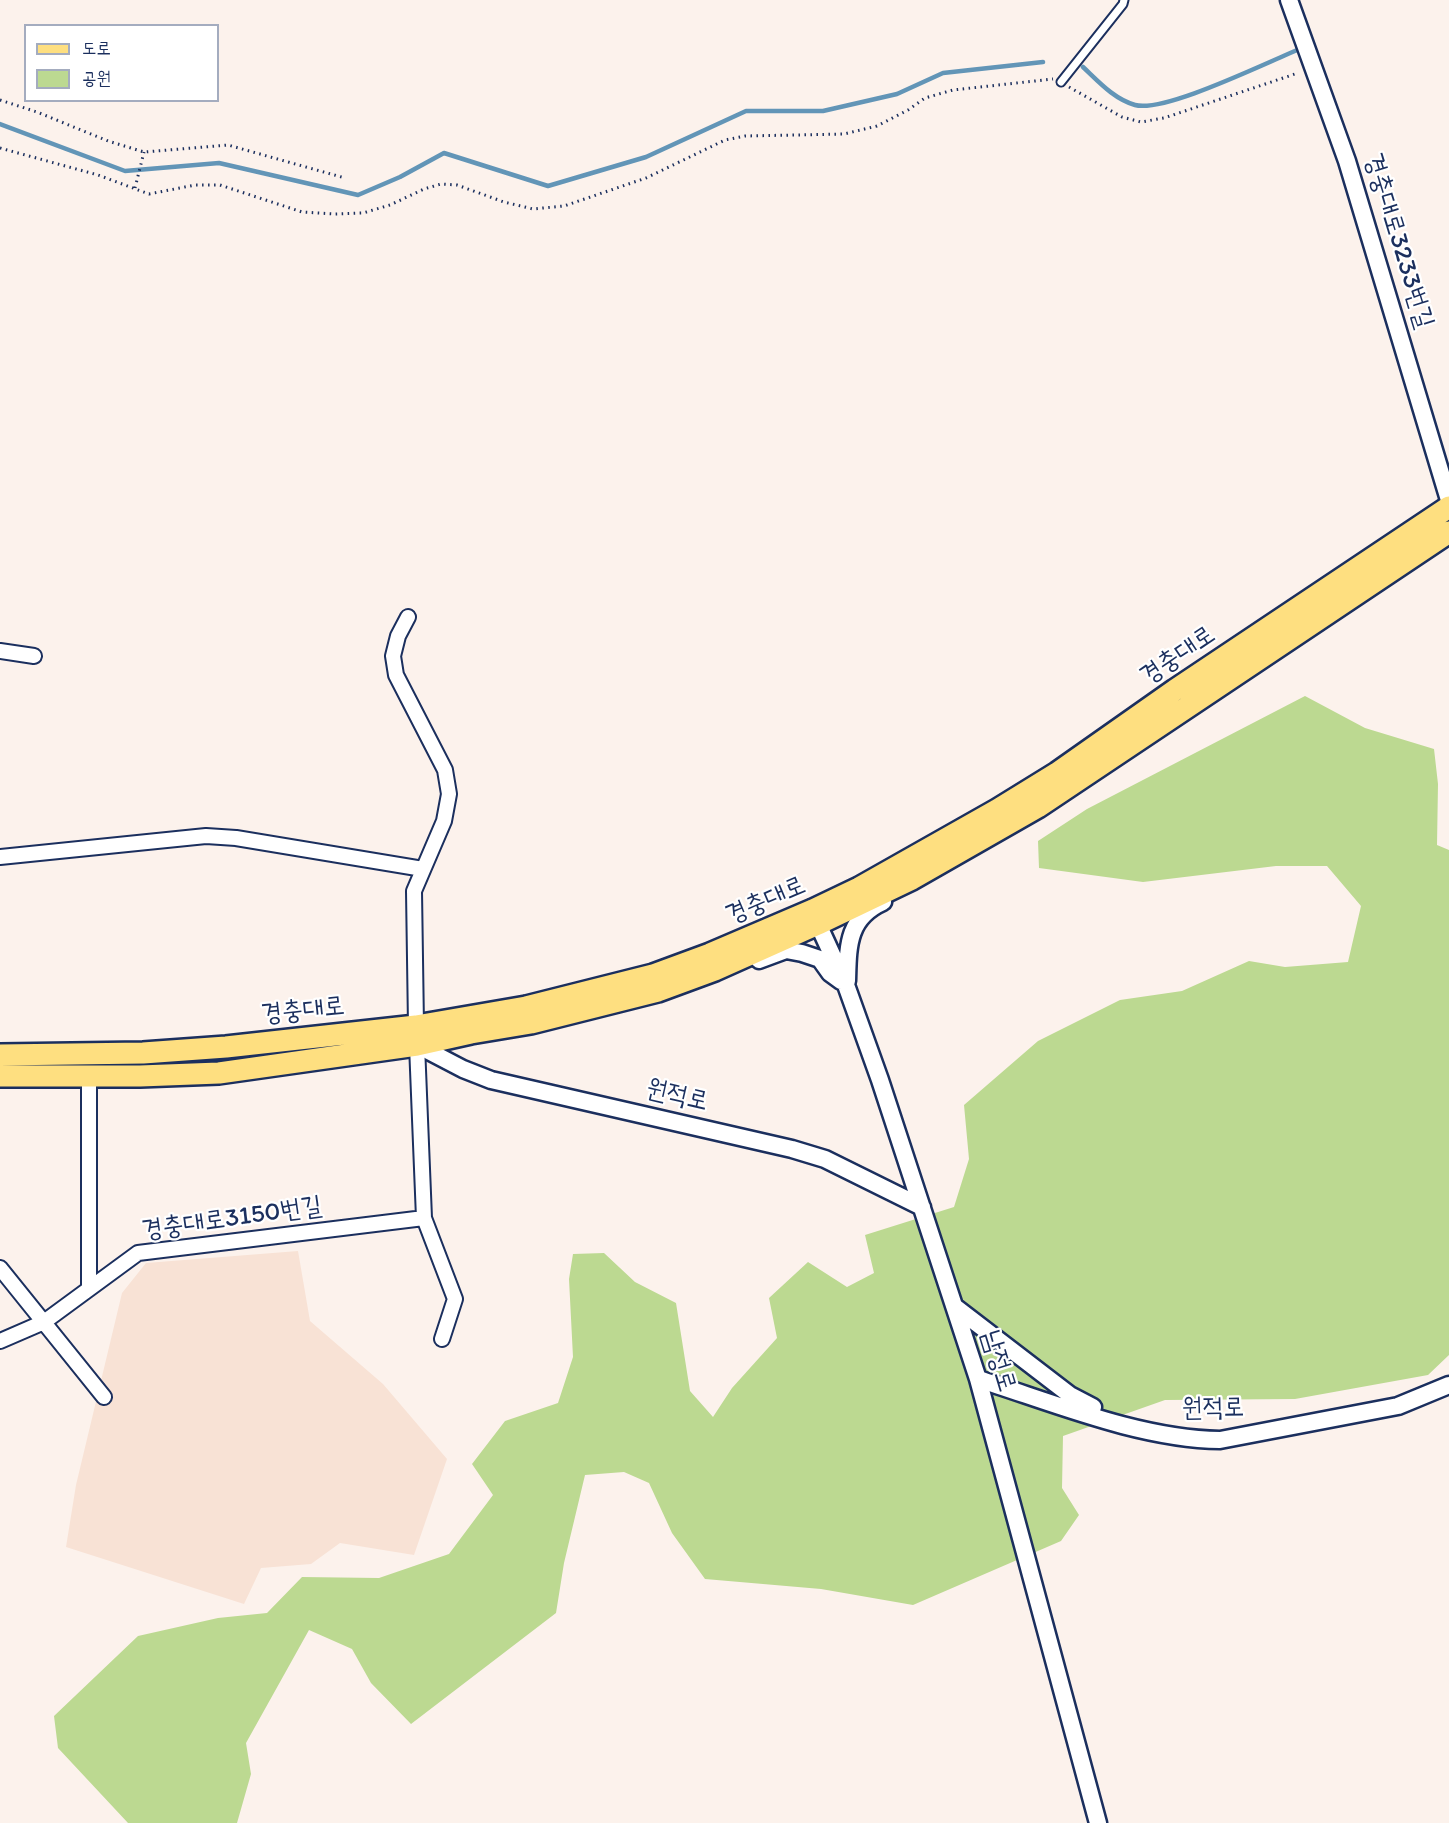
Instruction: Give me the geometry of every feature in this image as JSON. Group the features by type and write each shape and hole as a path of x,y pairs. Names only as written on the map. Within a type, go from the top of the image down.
{"main road":[{"name":"경충대로","path":"0,1076 89,1077 219,1073 417,1036 652,975 710,954 859,888 997,810 1057,773 1175,690 1449,507"},
{"name":"경충대로","path":"0,1055 166,1051 471,1033 531,1023 658,991 724,966 912,879 1056,795 1449,532"}],"street":[{"name":"경충대로3233번길","path":"1289,0 1347,160 1449,500"},
{"path":"408,617 398,636 393,656 396,675 445,770 449,794 444,821 414,891 424,1218 455,1299 442,1339"},
{"path":"0,651 34,656"},
{"path":"0,857 206,836 236,838 423,869"},
{"path":"846,985 848,955 854,927 862,916 877,905 905,892 912,879"},
{"name":"남정로","path":"818,924 846,985 978,1379 1098,1823"},
{"path":"724,966 734,969 786,950 820,960 830,973 846,985"},
{"name":"원적로","path":"417,1036 464,1069 491,1080 803,1152 825,1159 922,1207"},
{"path":"88,1289 89,1077"},
{"name":"경충대로3150번길","path":"0,1341 44,1322 138,1253 424,1218"},
{"path":"0,1268 104,1397"},
{"path":"954,1306 1070,1395 1158,1433"},
{"name":"원적로","path":"978,1379 1121,1424 1191,1440 1220,1440 1251,1435 1398,1406 1449,1384"}],"lane":[{"path":"1061,82 1124,0"}],"path":[{"path":"0,148 98,175 149,194 195,185 220,185 302,212 363,213 390,206 424,189 441,184 457,185 504,202 533,209 564,206 646,178 725,140 745,136 844,134 877,126 925,98 952,90 1055,79 1122,117 1141,122 1164,118 1314,67"},
{"path":"0,100 108,141 144,152 228,145 345,177"},
{"path":"135,189 144,152"}],"shaded area":[{"path":"298,1251 310,1321 383,1384 447,1459 414,1555 340,1543 311,1564 261,1568 244,1604 66,1547 76,1485 122,1293 146,1263"}],"green space":[{"path":"1305,696 1365,728 1434,749 1438,784 1437,845 1449,850 1449,1355 1428,1375 1295,1399 1165,1400 1063,1436 1062,1488 1079,1515 1061,1541 913,1605 821,1589 705,1579 672,1533 649,1483 624,1472 585,1475 564,1563 556,1613 411,1724 371,1683 352,1649 309,1630 246,1743 251,1774 237,1823 128,1823 58,1748 54,1716 138,1636 218,1618 267,1613 302,1577 379,1578 449,1554 493,1495 472,1464 505,1421 558,1403 573,1357 569,1279 573,1254 604,1253 635,1282 676,1303 690,1391 713,1417 732,1388 777,1338 769,1298 808,1262 847,1287 874,1273 865,1235 954,1207 969,1159 964,1105 1038,1041 1120,1000 1182,991 1249,961 1285,967 1348,962 1361,906 1327,866 1276,866 1143,882 1039,868 1038,841 1087,809"}],"waterway":[{"path":"1083,67 1120,99 1135,105 1149,105 1192,94 1300,49"},
{"path":"0,124 125,171 219,163 358,195 400,177 444,153 548,186 646,157 746,111 823,111 897,94 943,73 1043,62"}]}
